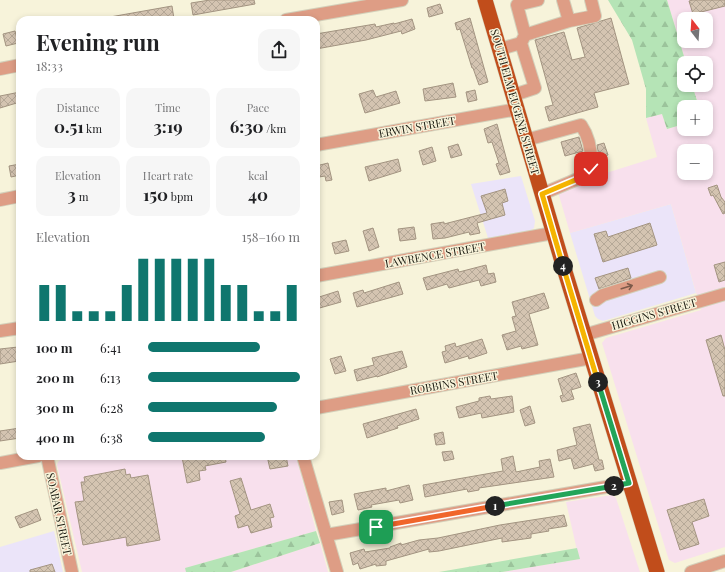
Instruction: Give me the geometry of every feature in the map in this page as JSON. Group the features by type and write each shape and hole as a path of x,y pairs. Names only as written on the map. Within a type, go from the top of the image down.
{"main road":[{"name":"SOUTH ELM EUGENE STREET","path":"485,0 553,233 657,572"}],"street":[{"path":"309,16 402,0"},
{"path":"523,39 517,5 538,0"},
{"path":"563,0 569,21"},
{"path":"500,49 569,21 595,16 591,0"},
{"name":"ERWIN STREET","path":"320,143 516,102 535,88 523,39"},
{"path":"0,69 16,66"},
{"path":"526,140 581,125 588,134 591,169 580,178 542,194"},
{"path":"0,200 16,197"},
{"name":"LAWRENCE STREET","path":"320,275 553,233"},
{"path":"596,300 603,295 660,277"},
{"name":"HIGGINS STREET","path":"584,335 725,294"},
{"path":"0,331 16,329"},
{"name":"ROBBINS STREET","path":"320,407 591,358"},
{"path":"0,463 16,460"},
{"name":"SOABAR STREET","path":"48,460 72,572"},
{"path":"304,460 337,572"},
{"path":"326,535 629,483"},
{"path":"691,572 725,561"}],"shaded area":[{"path":"667,0 725,0 725,547 675,563 669,560 667,554 602,343 606,338 701,310 671,204 570,233 558,192 604,178 603,174 657,157 646,118 662,114 667,129 677,126 677,136 713,136 713,100 697,100 694,92 713,92 713,56 684,56 681,48 713,48 713,12 677,12 677,33"},
{"path":"521,176 535,221 534,228 531,230 488,238 471,184"},
{"path":"671,204 696,293 603,321 598,319 595,316 570,233"},
{"path":"60,460 297,460 316,531 186,568 186,572 82,572 57,465"},
{"path":"612,495 616,498 640,572 502,572 579,559 566,502"},
{"path":"54,531 63,572 0,572 0,547"},
{"path":"320,543 328,572 231,572"}],"green space":[{"path":"608,0 667,0 677,33 677,48 681,48 684,56 677,56 677,92 694,92 697,100 677,100 677,126 667,129 662,114 646,118 646,89 632,40"},
{"path":"316,531 320,543 231,572 186,572 185,568"},
{"path":"577,548 580,559 502,572 439,572"}],"building":[{"path":"210,0 254,0 255,4 193,15 191,3"},
{"path":"725,0 725,6 701,12 692,12 689,1"},
{"path":"440,4 443,13 429,17 427,8"},
{"path":"172,6 174,16 116,16"},
{"path":"470,18 488,82 479,85 460,29 457,30 455,23"},
{"path":"611,18 629,84 594,93 598,107 549,121 545,107 553,105 535,40 564,32 572,60 585,57 577,28"},
{"path":"412,19 415,29 402,34 401,31 366,40 320,48 320,33 375,24 376,27"},
{"path":"15,31 16,44 6,46 3,34"},
{"path":"453,83 456,97 425,101 423,89"},
{"path":"373,90 376,97 396,91 400,103 365,113 359,94"},
{"path":"475,90 477,100 468,102 466,92"},
{"path":"16,93 16,103 0,108 0,96"},
{"path":"497,124 510,172 500,175 496,164 499,163 492,142 488,143 484,129"},
{"path":"579,137 583,151 565,156 561,142"},
{"path":"604,143 608,155 599,158 597,145"},
{"path":"458,144 462,155 451,158 448,147"},
{"path":"432,147 436,161 423,165 419,151"},
{"path":"398,159 401,171 369,181 365,167"},
{"path":"328,163 332,180 326,181 325,176 320,177 320,165"},
{"path":"16,165 16,176 11,177 9,166"},
{"path":"717,185 721,197 725,202 725,213 723,214 713,195 711,196 708,188"},
{"path":"505,189 508,201 502,203 505,215 477,223 480,233 470,235 469,232 445,238 433,239 431,224 444,222 444,224 487,213 481,196"},
{"path":"650,223 657,245 603,262 594,234 606,231 608,237"},
{"path":"414,227 416,239 400,241 398,229"},
{"path":"373,228 379,247 369,251 363,231"},
{"path":"346,240 349,251 335,254 332,243"},
{"path":"725,262 725,280 719,282 714,265"},
{"path":"486,265 488,274 494,273 496,282 481,286 479,280 449,288 447,284 427,290 423,278 458,269 459,272"},
{"path":"628,268 631,278 599,289 595,278"},
{"path":"399,282 403,294 357,307 353,293 363,290 364,293"},
{"path":"338,291 341,302 320,308 320,297"},
{"path":"544,293 549,308 529,314 538,345 522,349 521,346 507,350 502,335 516,331 512,317 516,316 512,302"},
{"path":"721,335 725,350 725,396 723,396 706,340"},
{"path":"482,339 487,353 469,359 468,356 445,363 442,352 446,351 445,346 455,343 456,347"},
{"path":"16,347 16,361 0,364 0,349"},
{"path":"402,351 407,367 377,377 357,381 354,370 374,365 372,358"},
{"path":"341,356 346,371 335,374 330,359"},
{"path":"576,373 581,387 571,390 574,399 562,402 560,396 563,395 558,379"},
{"path":"490,396 491,399 512,396 514,412 482,418 481,413 459,418 456,407 479,401 479,398"},
{"path":"530,406 535,423 525,426 520,410"},
{"path":"416,409 419,419 397,426 398,428 367,438 363,424"},
{"path":"590,424 599,460 602,460 604,469 595,471 593,464 574,469 571,458 559,461 557,450 577,445 573,428"},
{"path":"16,429 16,439 0,441 0,431"},
{"path":"443,432 445,444 436,445 434,434"},
{"path":"452,451 454,459 444,461 442,452"},
{"path":"513,456 516,472 540,467 539,461 550,459 554,477 479,488 479,490 468,492 467,489 425,497 423,485 503,471 501,459"},
{"path":"183,460 226,460 226,462 205,466 206,470 199,471 200,480 187,483"},
{"path":"268,460 287,460 288,466 270,469"},
{"path":"125,469 126,475 130,474 131,478 148,475 160,540 127,546 126,537 83,545 75,502 84,501 81,482 85,482 84,477"},
{"path":"241,478 251,510 270,504 274,517 270,518 272,527 251,533 248,525 238,528 235,516 240,514 230,481"},
{"path":"409,485 413,500 400,503 399,500 371,505 372,507 358,510 354,494 386,488 386,491"},
{"path":"704,499 709,516 692,522 699,544 680,550 667,510"},
{"path":"342,500 344,512 332,515 329,502"},
{"path":"37,509 41,520 20,528 15,517"},
{"path":"564,515 567,526 531,534 531,538 502,542 502,538 439,551 429,552 429,549 386,561 386,565 376,566 376,564 360,569 358,563 353,565 350,553 364,549 365,552 390,548 401,543 401,545 419,540 438,538 500,525"},
{"path":"52,564 55,572 30,572 30,570"}],"route":[{"path":"376,527 629,483 542,194 562,187 580,178 591,169"}]}
